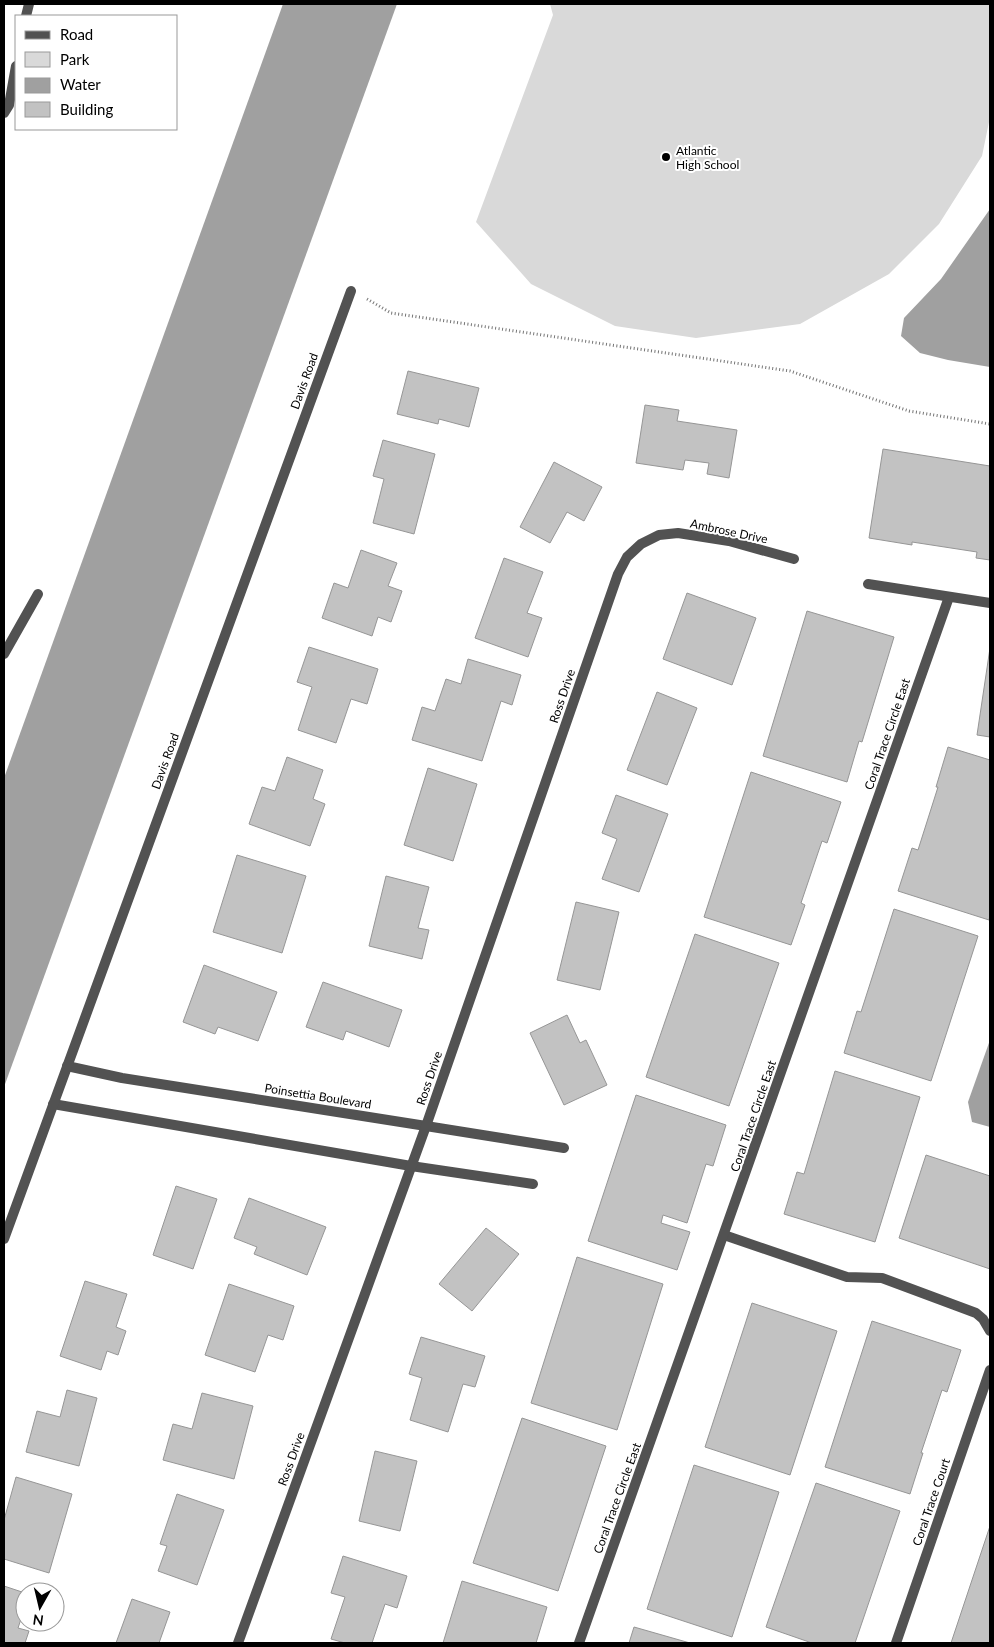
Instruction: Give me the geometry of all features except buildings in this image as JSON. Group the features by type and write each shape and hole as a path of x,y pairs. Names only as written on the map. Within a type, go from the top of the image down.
{"street":[{"path":"4,114 8,105 15,71"},
{"name":"Davis Road","path":"4,1240 350,291"},
{"name":"Ambrose Drive","path":"658,535 678,533 729,541 794,559"},
{"name":"Ross Drive","path":"238,1643 426,1126 618,574 627,557 641,544 658,535"},
{"path":"868,584 990,603"},
{"path":"4,654 38,594"},
{"name":"Coral Trace Circle East","path":"579,1643 949,597"},
{"name":"Poinsettia Boulevard","path":"68,1066 122,1078 564,1148"},
{"path":"53,1104 411,1166 534,1184"},
{"path":"724,1235 847,1277 882,1278 976,1313 983,1319 990,1331"},
{"name":"Coral Trace Court","path":"896,1643 990,1370"}],"path":[{"path":"350,291 391,313 790,372 909,412 990,424"}],"green space":[{"path":"550,4 990,4 990,117 982,156 939,224 889,274 800,324 696,338 615,326 531,284 476,222 553,15"}],"water":[{"path":"283,4 397,4 4,1087 4,778"},
{"path":"990,209 990,367 920,353 901,336 904,318 941,279"},
{"path":"990,1040 990,1127 972,1122 968,1102"}],"place":[{"name":"Atlantic High School","path":"666,157"}]}
